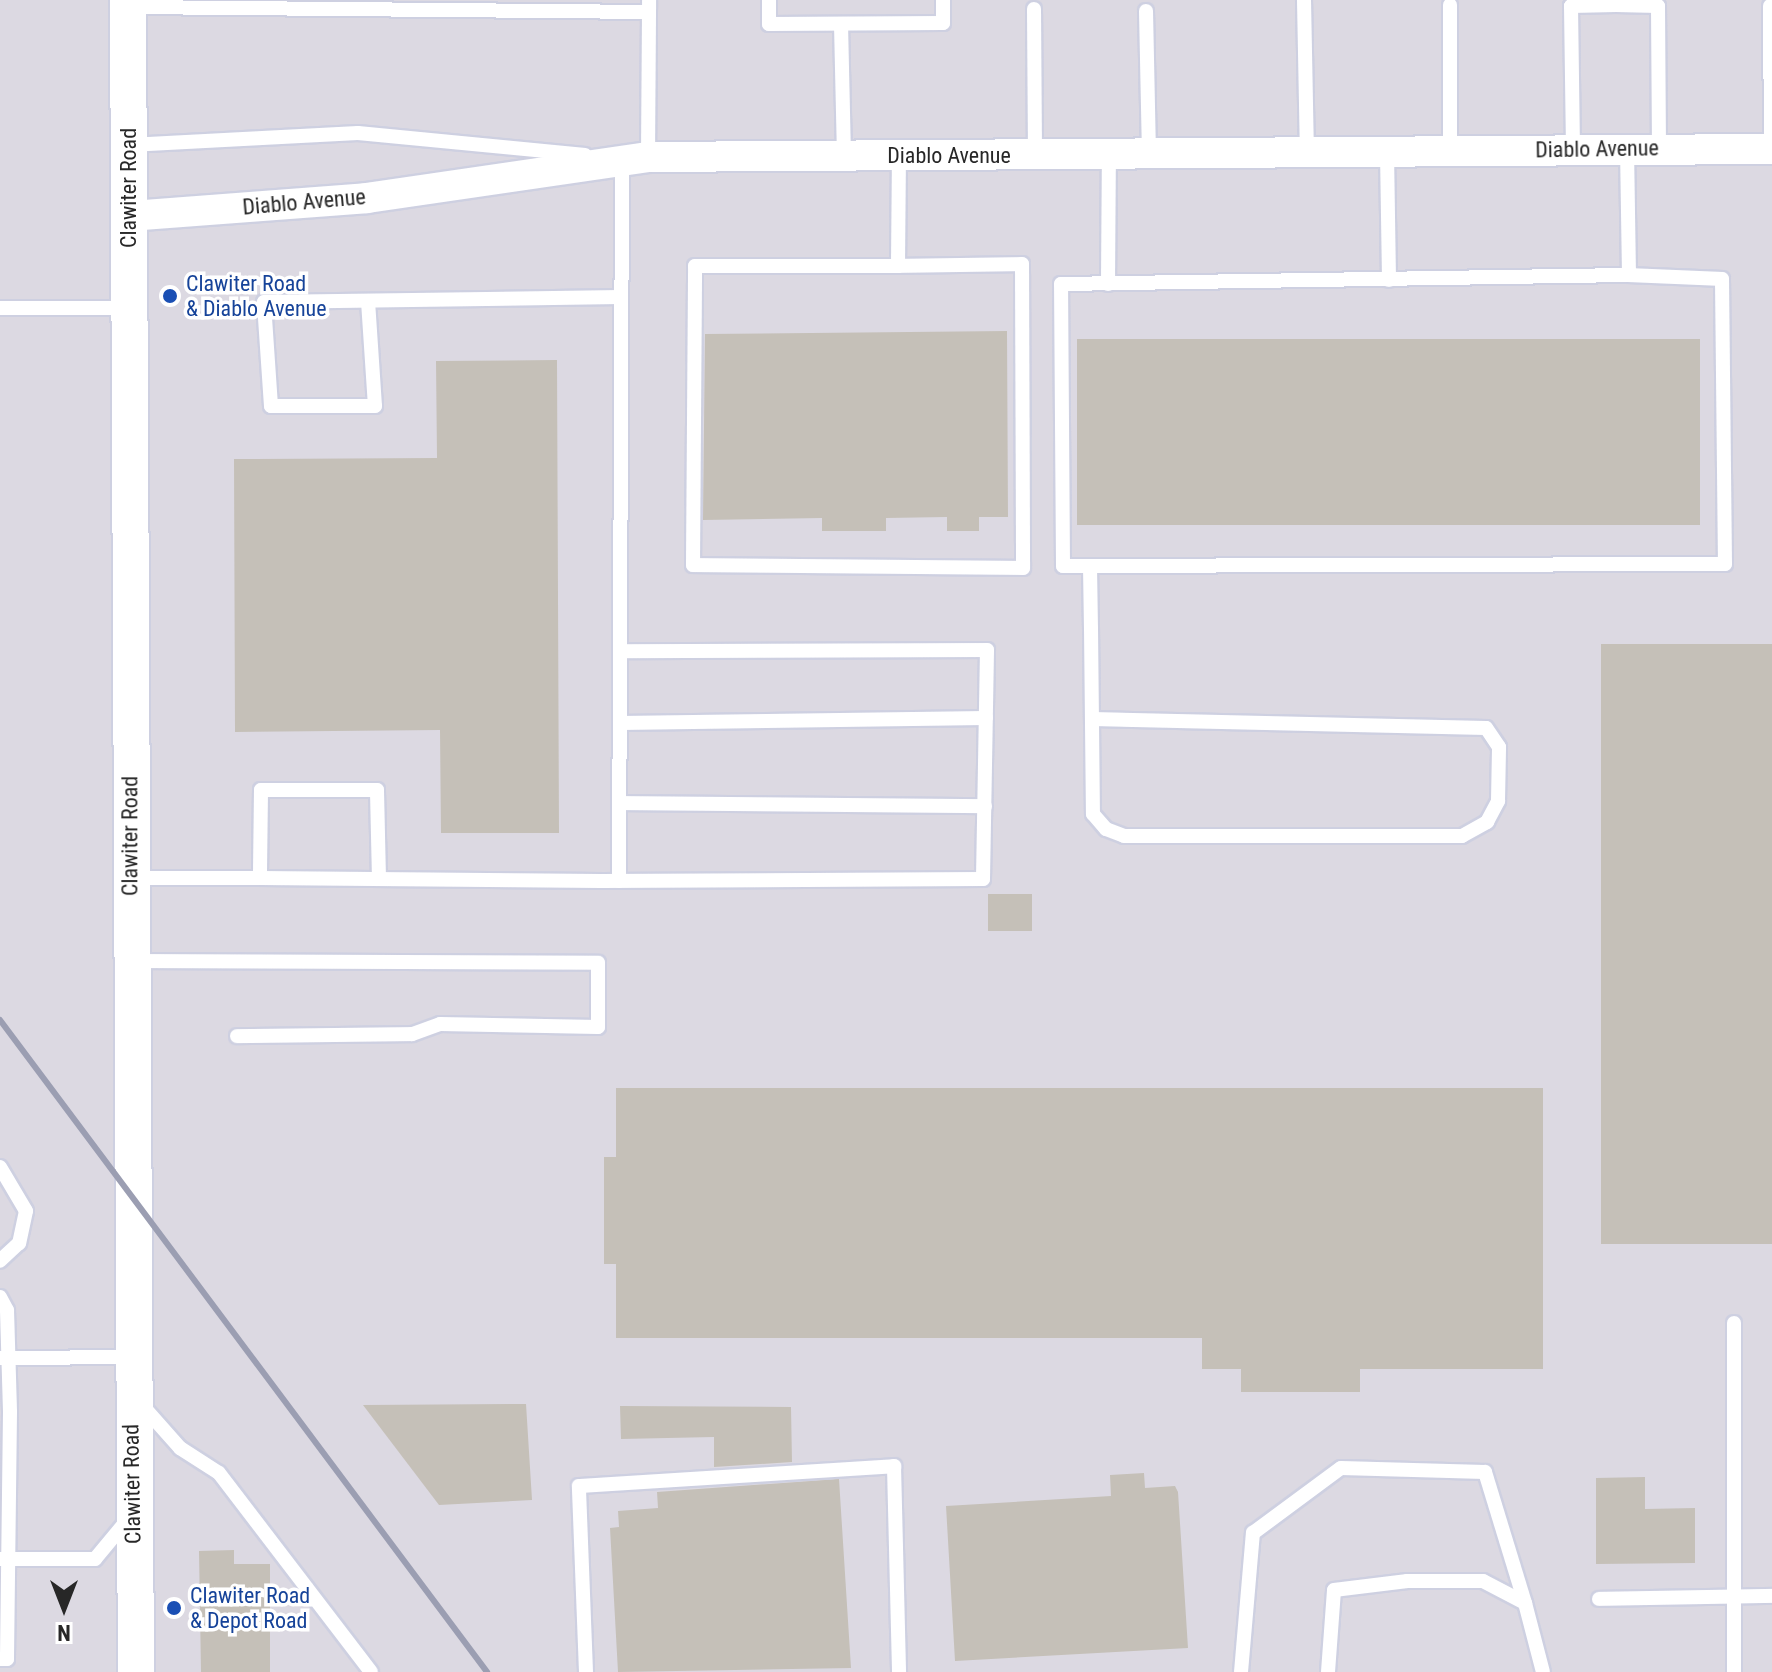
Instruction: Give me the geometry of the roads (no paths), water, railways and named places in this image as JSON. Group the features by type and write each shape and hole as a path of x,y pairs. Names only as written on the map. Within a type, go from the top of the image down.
{"street":[{"name":"Clawiter Road","path":"128,4 131,1375 136,1672"},
{"name":"Diablo Avenue","path":"130,216 367,198 635,158 1450,152 1659,147 1772,149"}],"lane":[{"path":"769,0 769,24 943,23 943,0"},
{"path":"1304,0 1307,153"},
{"path":"1573,149 1571,6 1616,2 1658,6 1659,147"},
{"path":"128,4 649,6 621,297 619,881"},
{"path":"1450,5 1450,152"},
{"path":"1770,6 1772,149"},
{"path":"1034,9 1035,155"},
{"path":"1146,11 1149,154"},
{"path":"841,24 844,157"},
{"path":"129,145 358,133 635,158"},
{"path":"1627,148 1629,275"},
{"path":"1387,152 1389,280"},
{"path":"1108,284 1109,154"},
{"path":"898,266 899,156"},
{"path":"1022,264 1023,568 693,565 695,266 898,266 1022,264"},
{"path":"1629,275 1722,279 1725,564 1063,566 1061,284 1629,275"},
{"path":"368,301 375,406 271,406 264,302 621,297"},
{"path":"0,308 130,308"},
{"path":"1090,566 1093,814 1106,829 1124,836 1462,836 1487,822 1498,801 1499,747 1486,728 1092,719"},
{"path":"130,878 619,881 983,879 987,650 620,651"},
{"path":"620,723 986,718"},
{"path":"260,878 261,790 377,790 379,879"},
{"path":"620,803 985,806"},
{"path":"130,960 598,963 598,1027 440,1024 412,1034 237,1036"},
{"path":"0,1167 26,1211 19,1243 0,1261"},
{"path":"0,1297 7,1310 4,1358 7,1659 0,1659"},
{"path":"1734,1323 1734,1672"},
{"path":"4,1358 131,1375 180,1448 219,1473 371,1672"},
{"path":"586,1672 579,1486 894,1466 899,1672"},
{"path":"1241,1672 1253,1533 1341,1468 1485,1472 1543,1672"},
{"path":"4,1559 95,1559 132,1515"},
{"path":"1328,1672 1334,1590 1483,1581 1525,1603"},
{"path":"1599,1599 1772,1596"}],"railway":[{"path":"0,1020 487,1672"}],"place":[{"name":"Clawiter Road & Diablo Avenue","path":"170,296"},
{"name":"Clawiter Road & Depot Road","path":"174,1608"}]}
